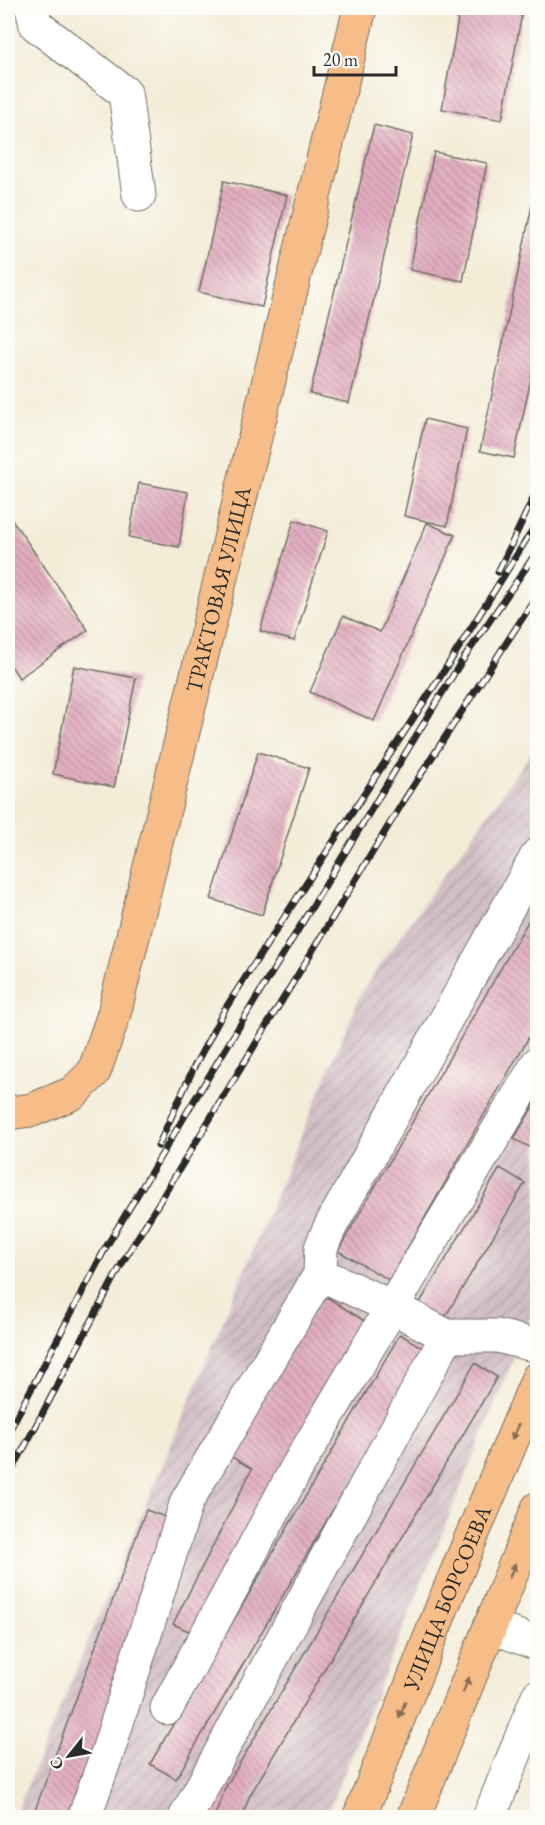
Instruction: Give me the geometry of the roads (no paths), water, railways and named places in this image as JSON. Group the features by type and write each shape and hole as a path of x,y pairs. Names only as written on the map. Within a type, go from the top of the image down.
{"main road":[{"name":"ТРАКТОВАЯ УЛИЦА","path":"8,1113 32,1110 73,1093 94,1072 114,1014 360,8"},
{"name":"УЛИЦА БОРСОЕВА","path":"359,1818 443,1605 537,1378"},
{"path":"413,1818 537,1508"}],"street":[{"path":"32,8 36,26 125,93 138,195"},
{"path":"84,1818 109,1748 187,1501 320,1275 321,1248 329,1230 537,854"},
{"path":"167,1708 296,1469 537,1063"},
{"path":"320,1275 392,1307 447,1336 497,1336 537,1346"},
{"path":"186,1818 447,1336"},
{"path":"489,1626 537,1644"},
{"path":"489,1818 537,1696"}],"railway":[{"path":"498,572 538,488"},
{"path":"158,1146 194,1067 225,1009 451,660 538,521"},
{"path":"8,1433 106,1247 458,667 538,550"},
{"path":"8,1478 124,1260 403,802 538,594"}]}
